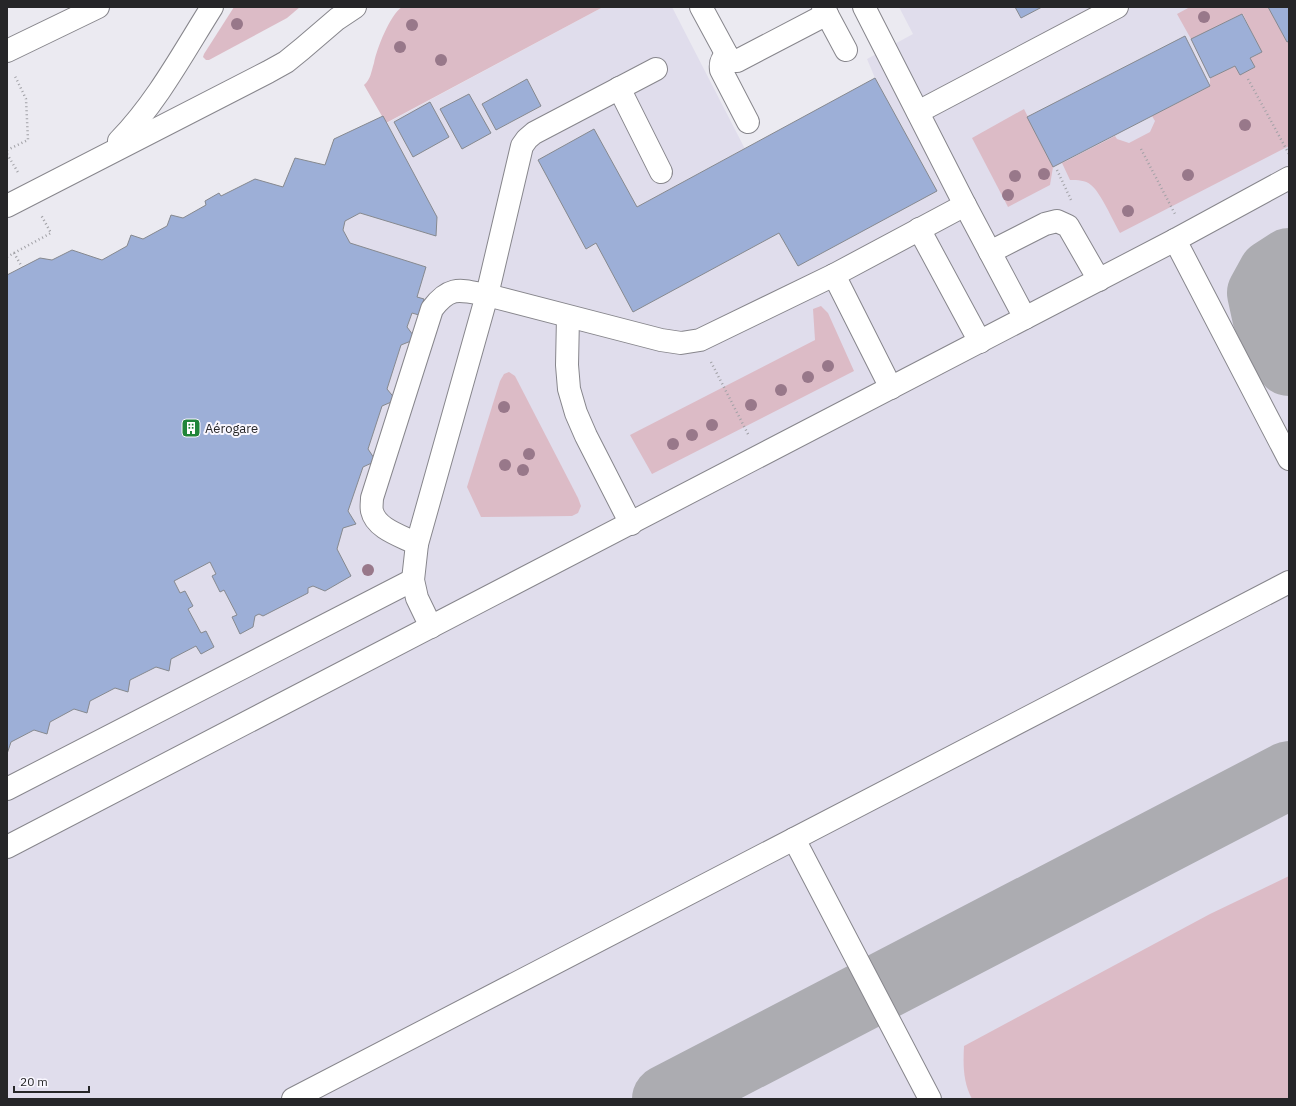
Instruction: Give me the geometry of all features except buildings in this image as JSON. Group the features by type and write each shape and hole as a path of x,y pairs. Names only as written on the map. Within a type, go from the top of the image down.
{"street":[{"path":"7,51 98,7"},
{"path":"97,158 118,142 149,108 212,7"},
{"path":"7,206 97,158 286,62 337,19 355,7"},
{"path":"701,7 727,55 733,61 737,61 825,10 846,50"},
{"path":"864,7 965,205 1025,318"},
{"path":"918,112 1117,7"},
{"path":"727,55 722,59 720,64 721,70 748,122"},
{"path":"431,627 417,598 413,580 417,544 486,295 522,146 534,133 656,69"},
{"path":"618,88 661,172"},
{"path":"7,847 1099,280 1289,178"},
{"path":"417,544 377,522 372,511 372,498 432,309 439,300 448,293 459,290 486,295 661,340 680,343 700,340 834,275 965,205"},
{"path":"990,252 1045,224 1057,221 1068,226 1099,280"},
{"path":"919,229 980,342"},
{"path":"1180,237 1289,459"},
{"path":"834,275 891,388"},
{"path":"568,317 568,377 576,413 586,436 631,524"},
{"path":"7,789 413,580"},
{"path":"293,1099 1289,582"},
{"path":"794,839 930,1099"}],"path":[{"path":"7,150 28,140 26,99 13,72"},
{"path":"1248,79 1289,154"},
{"path":"1141,149 1180,237"},
{"path":"7,257 14,253 22,267"},
{"path":"700,340 760,456"}],"shaded area":[{"path":"234,7 300,7 287,18 209,60 206,60 203,57 204,54"},
{"path":"402,7 603,7 386,123 364,85 370,75 385,32 397,11"},
{"path":"603,7 672,7 745,149 875,78 867,59 913,34 899,7 1289,7 1289,1099 7,1099 7,275 40,258 52,260 72,250 102,260 127,247 131,235 143,239 167,226 171,215 183,218 206,206 205,201 219,193 221,196 255,179 283,187 324,165 334,139 383,116 387,123"},
{"path":"1190,7 1268,7 1287,42 1289,41 1289,146 1120,233 1095,189 1089,183 1084,181 1070,180 1062,163 1115,136 1117,139 1129,143 1150,132 1155,121 1152,116 1210,86 1210,78 1235,66 1240,75 1255,67 1250,58 1261,52 1243,14 1191,39 1177,14"},
{"path":"1024,109 1053,167 1050,185 1008,207 972,138"},
{"path":"821,306 828,313 854,371 652,474 630,435 815,340 813,309"},
{"path":"509,372 515,376 578,498 581,506 578,513 572,516 481,517 467,487 500,381 504,374"},
{"path":"1289,876 1289,1099 972,1099 964,1073 964,1046 1210,914"}],"taxiway":[{"path":"1289,262 1272,273 1261,293 1266,316 1289,362"},
{"path":"666,1099 1289,775"}],"place":[{"name":"Aérogare","path":"191,428"}]}
